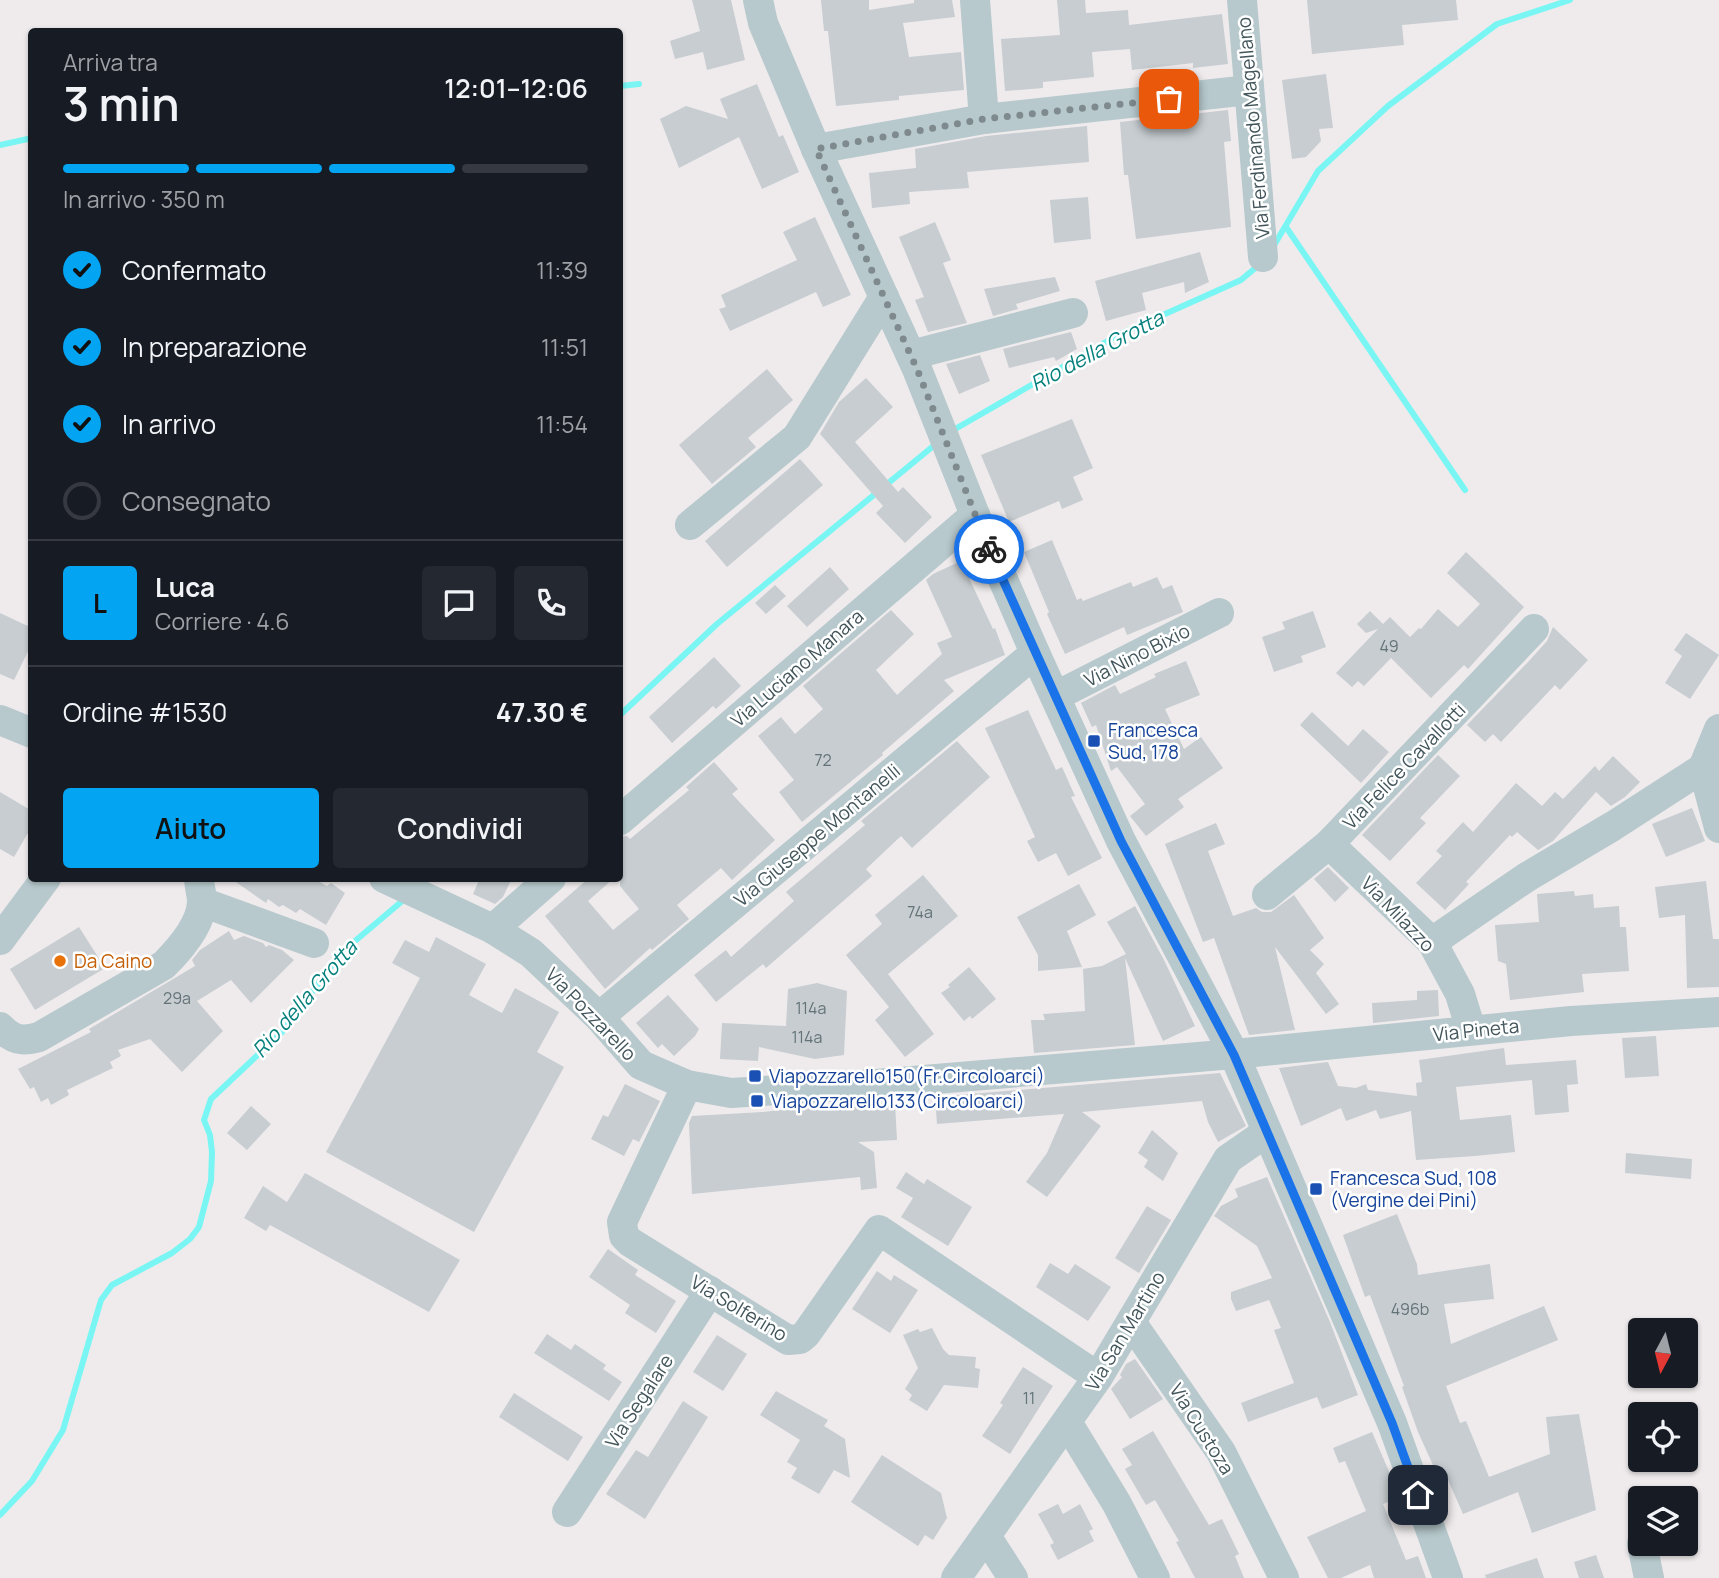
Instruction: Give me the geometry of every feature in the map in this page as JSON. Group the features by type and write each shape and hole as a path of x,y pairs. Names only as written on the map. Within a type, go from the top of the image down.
{"street":[{"path":"758,0 763,23 816,149 911,355 975,515 1035,653 1121,841 1234,1055 1392,1423 1448,1578"},
{"path":"975,0 984,119"},
{"name":"Via Ferdinando Magellano","path":"1242,0 1263,257"},
{"path":"816,149 984,119 1249,90"},
{"path":"690,525 797,437 884,298"},
{"path":"911,355 1073,313"},
{"name":"Via Luciano Manara","path":"623,817 975,515"},
{"name":"Via Nino Bixio","path":"1055,696 1219,613"},
{"name":"Via Felice Cavallotti","path":"1267,895 1329,844 1534,629"},
{"name":"Via Giuseppe Montanelli","path":"599,1017 1035,653"},
{"path":"0,720 28,731"},
{"path":"1713,748 1719,828"},
{"path":"1432,942 1527,877 1613,826 1713,748"},
{"name":"Via Milazzo","path":"1329,844 1432,942 1460,995 1471,1030"},
{"path":"0,940 43,882"},
{"name":"Via Pozzarello","path":"392,882 492,929 531,953 599,1017 641,1065 687,1085 731,1093 1234,1055"},
{"path":"492,929 546,882"},
{"path":"0,1027 9,1036 23,1042 39,1037 163,965 179,950 198,916 200,890 314,943"},
{"name":"Via Pineta","path":"1234,1055 1571,1021 1719,1012"},
{"name":"Via Solferino","path":"687,1085 622,1222 624,1236 631,1242 789,1340 800,1339 813,1325 879,1230 1098,1377"},
{"name":"Via San Martino","path":"956,1578 1098,1377 1228,1159 1267,1132"},
{"name":"Via Segalare","path":"567,1512 710,1291"},
{"name":"Via Custoza","path":"1131,1322 1221,1452 1284,1578"},
{"path":"1067,1422 1117,1504 1155,1578"},
{"path":"986,1536 1013,1578"},
{"path":"1644,1556 1649,1578"}],"building":[{"path":"692,0 731,0 745,60 707,70 703,52 675,59 670,41 700,31"},
{"path":"821,0 869,0 869,10 914,3 914,0 952,0 955,17 903,23 909,57 961,52 964,90 899,96 899,100 836,106 828,31 824,31"},
{"path":"1057,0 1085,0 1086,13 1128,10 1129,25 1222,14 1228,64 1193,68 1193,63 1132,70 1130,49 1092,52 1094,77 1043,82 1043,88 1005,91 1001,39 1060,35"},
{"path":"1307,0 1456,0 1458,20 1402,25 1404,45 1312,54"},
{"path":"1326,74 1333,128 1319,129 1321,141 1306,157 1292,159 1282,80"},
{"path":"757,84 779,137 783,135 799,172 762,189 739,137 679,168 660,119 686,106 728,119 720,99"},
{"path":"1228,110 1231,141 1224,142 1231,227 1136,239 1128,175 1124,175 1120,122"},
{"path":"1087,126 1089,162 967,172 969,188 909,192 910,204 872,208 869,173 916,168 915,149 986,136"},
{"path":"1088,197 1091,239 1054,243 1050,200"},
{"path":"815,217 851,295 823,307 816,292 730,331 719,309 726,307 721,295 797,260 783,232"},
{"path":"935,222 951,260 943,263 967,323 928,332 915,300 924,297 899,237"},
{"path":"1200,252 1209,282 1185,293 1184,282 1142,293 1146,310 1106,321 1095,281"},
{"path":"1055,277 1060,291 1016,304 1018,309 993,316 984,289"},
{"path":"1071,332 1077,349 1056,361 1054,357 1009,368 1003,349"},
{"path":"980,355 990,381 959,394 946,364"},
{"path":"767,369 793,400 748,438 756,447 712,484 679,445"},
{"path":"866,378 893,407 855,442 898,492 903,487 932,517 905,543 876,513 883,506 820,434 839,402"},
{"path":"1072,419 1093,468 1073,477 1083,500 1062,509 1059,501 1009,522 981,455"},
{"path":"800,459 823,485 727,567 705,541"},
{"path":"1052,540 1077,600 1081,598 1083,601 1131,582 1133,587 1157,577 1163,589 1172,585 1183,612 1127,635 1124,627 1065,654 1024,552"},
{"path":"1466,552 1524,607 1468,669 1464,665 1431,698 1391,658 1364,686 1358,681 1352,687 1336,673 1378,629 1366,633 1357,624 1370,611 1383,624 1390,617 1410,637 1421,629 1438,609 1458,627 1480,604 1447,573"},
{"path":"961,561 993,629 995,628 1005,655 944,680 954,691 882,753 883,755 802,822 779,792 794,780 758,736 781,717 795,734 823,709 803,686 891,610 914,634 876,670 897,695 942,654 937,643 952,637 926,580"},
{"path":"830,567 849,589 807,627 787,606"},
{"path":"775,585 786,596 766,614 755,603"},
{"path":"1313,611 1326,647 1301,656 1303,662 1274,672 1262,637 1285,629 1282,622"},
{"path":"0,613 28,626 28,651 14,680 0,674"},
{"path":"1553,627 1588,660 1560,690 1555,685 1501,742 1493,734 1485,742 1467,725 1547,641"},
{"path":"1686,633 1719,655 1690,699 1665,683 1682,656 1674,650"},
{"path":"714,657 741,686 716,709 713,706 672,743 649,717"},
{"path":"1186,661 1200,695 1165,709 1184,749 1201,737 1223,768 1178,799 1184,807 1146,836 1130,816 1145,804 1117,767 1111,771 1096,725 1092,727 1081,703 1115,685 1120,694 1156,677 1154,674"},
{"path":"1028,710 1056,770 1062,767 1075,796 1071,797 1102,858 1068,876 1056,853 1038,862 1027,841 1035,837 985,728"},
{"path":"1312,712 1348,746 1363,729 1389,752 1361,783 1300,725"},
{"path":"957,741 990,777 912,848 901,836 866,869 872,876 766,968 763,964 716,1002 694,975 726,950 731,957 794,901 786,892 865,825 861,821"},
{"path":"1438,755 1460,776 1420,818 1426,823 1390,861 1362,835"},
{"path":"1613,756 1640,782 1625,797 1611,806 1596,792 1553,841 1538,850 1517,832 1512,837 1510,835 1466,882 1469,884 1445,910 1416,883 1442,856 1436,851 1463,822 1473,832 1516,783 1542,806 1555,792 1563,799 1595,766 1599,771"},
{"path":"714,762 738,789 732,794 775,840 732,880 721,868 677,905 689,919 652,950 650,948 605,989 545,916 584,882 609,882 588,901 613,930 639,909 620,886 620,882 623,882 623,837 630,839 689,790 686,787"},
{"path":"0,792 28,809 28,833 14,857 0,849"},
{"path":"1692,808 1705,841 1666,857 1652,824"},
{"path":"1216,823 1225,844 1208,851 1233,916 1256,908 1262,912 1271,912 1294,895 1324,938 1310,950 1324,964 1316,973 1339,1004 1326,1014 1275,947 1295,1030 1249,1035 1214,938 1203,942 1165,844"},
{"path":"1328,867 1349,888 1335,902 1314,879"},
{"path":"923,875 958,916 888,974 934,1034 905,1057 875,1020 889,1007 846,955 882,924 875,915"},
{"path":"1706,881 1713,939 1719,939 1719,987 1687,988 1685,915 1659,918 1655,887"},
{"path":"236,882 320,882 327,886 331,883 345,893 326,925 300,909 296,913 283,905 279,907 268,899 266,903"},
{"path":"478,882 510,882 503,897 495,904 473,894"},
{"path":"1079,884 1096,915 1067,931 1082,967 1038,971 1038,955 1017,917"},
{"path":"1574,891 1575,896 1593,894 1594,908 1619,906 1620,927 1626,927 1629,971 1582,974 1584,992 1510,1000 1506,964 1498,961 1495,925 1539,922 1537,894"},
{"path":"1135,906 1195,1026 1163,1041 1125,958 1135,1045 1034,1053 1031,1020 1045,1020 1043,1014 1085,1011 1083,969 1102,966 1126,954 1107,922"},
{"path":"79,927 105,968 35,1010 10,969"},
{"path":"229,931 234,940 244,936 263,943 266,947 269,945 282,950 294,960 251,1003 231,980 197,1001 223,1031 182,1072 150,1039 118,1050 121,1056 110,1062 113,1068 67,1090 69,1095 51,1105 48,1098 41,1102 34,1087 30,1089 18,1069 91,1032 89,1029 195,966 192,960 200,950"},
{"path":"436,937 486,964 469,995 502,1013 515,988 559,1012 537,1052 564,1067 474,1232 326,1152 420,978 392,963 405,940 429,952"},
{"path":"969,967 996,999 972,1019 970,1016 964,1021 941,993"},
{"path":"817,983 847,991 844,1055 815,1059 759,1047 758,1061 720,1059 722,1023 786,1026 788,989"},
{"path":"1438,990 1439,1016 1373,1023 1372,1003 1417,1000 1417,991"},
{"path":"668,995 699,1029 674,1056 662,1044 658,1048 636,1023"},
{"path":"1656,1036 1659,1076 1625,1078 1622,1038"},
{"path":"1504,1048 1506,1065 1576,1060 1578,1084 1567,1085 1569,1112 1535,1115 1532,1080 1456,1087 1460,1120 1511,1115 1515,1152 1475,1156 1416,1160 1411,1111 1380,1119 1376,1110 1346,1121 1341,1108 1301,1126 1279,1068 1328,1062 1338,1086 1356,1088 1366,1084 1368,1090 1417,1096 1416,1083 1422,1082 1419,1060"},
{"path":"1220,1073 1246,1126 1218,1142 1202,1101 1082,1112 1101,1126 1047,1197 1026,1182 1047,1153 1064,1114 937,1124 935,1097"},
{"path":"625,1084 660,1101 639,1142 633,1139 624,1156 591,1139 603,1115 608,1117"},
{"path":"848,1103 848,1107 895,1104 897,1140 858,1142 874,1152 877,1188 861,1190 860,1177 692,1194 689,1123 692,1116"},
{"path":"251,1106 271,1124 247,1150 227,1133"},
{"path":"1152,1130 1178,1153 1163,1181 1144,1167 1148,1160 1138,1153"},
{"path":"1626,1153 1692,1159 1691,1179 1625,1173"},
{"path":"906,1172 924,1184 927,1179 972,1207 948,1246 901,1217 913,1198 896,1188"},
{"path":"305,1173 460,1260 429,1312 270,1225 266,1231 244,1218 263,1186 287,1202"},
{"path":"1267,1177 1330,1322 1358,1395 1322,1409 1317,1397 1248,1422 1241,1403 1294,1383 1274,1330 1281,1328 1269,1300 1236,1311 1231,1299 1231,1292 1272,1278 1257,1246 1214,1216 1221,1206 1238,1197 1235,1189"},
{"path":"1147,1206 1171,1220 1139,1273 1115,1258"},
{"path":"1397,1214 1417,1264 1418,1275 1490,1264 1494,1299 1444,1304 1451,1344 1544,1306 1558,1340 1446,1386 1460,1423 1466,1421 1489,1477 1550,1454 1546,1417 1579,1414 1596,1510 1532,1533 1518,1492 1463,1514 1445,1473 1438,1476 1418,1432 1370,1295 1365,1297 1343,1235"},
{"path":"608,1249 638,1270 635,1275 676,1301 656,1333 625,1313 630,1305 589,1277"},
{"path":"1050,1263 1068,1274 1075,1264 1111,1287 1088,1321 1036,1287"},
{"path":"877,1271 891,1281 894,1275 918,1290 890,1333 852,1309"},
{"path":"932,1328 949,1355 976,1357 975,1368 980,1369 978,1388 944,1385 927,1411 909,1400 912,1395 905,1389 918,1368 903,1335 918,1329 920,1332"},
{"path":"547,1334 571,1350 575,1344 606,1365 603,1369 622,1382 609,1401 534,1353"},
{"path":"717,1335 747,1354 723,1391 693,1372"},
{"path":"1135,1359 1163,1399 1130,1419 1111,1389 1122,1377 1120,1375 1126,1364"},
{"path":"1023,1367 1053,1386 1010,1454 982,1436 1003,1405 1000,1403"},
{"path":"776,1391 828,1420 824,1426 845,1439 850,1478 834,1470 819,1494 791,1478 797,1468 787,1462 800,1440 760,1415"},
{"path":"514,1393 583,1437 568,1461 499,1417"},
{"path":"683,1401 708,1417 645,1519 606,1494 636,1450 648,1457"},
{"path":"1153,1431 1209,1525 1222,1519 1239,1554 1235,1556 1244,1578 1195,1578 1176,1542 1179,1541 1155,1500 1146,1505 1125,1469 1132,1465 1122,1449"},
{"path":"1372,1432 1400,1497 1383,1504 1406,1560 1418,1556 1426,1578 1374,1578 1370,1565 1341,1578 1328,1578 1307,1537 1366,1511 1345,1461 1339,1463 1333,1448"},
{"path":"882,1455 941,1493 947,1518 933,1540 925,1535 918,1546 851,1502"},
{"path":"1058,1504 1063,1514 1080,1504 1093,1529 1089,1531 1094,1541 1058,1560 1050,1545 1054,1543 1038,1514"},
{"path":"1596,1555 1604,1578 1579,1578 1574,1562"},
{"path":"1537,1558 1544,1578 1486,1578 1485,1575"}],"waterway":[{"name":"Rio della Grotta","path":"1273,247 1318,171 1388,106 1497,24 1570,0"},
{"path":"623,86 639,84"},
{"path":"0,145 28,139"},
{"path":"1286,227 1465,490"},
{"name":"Rio della Grotta","path":"950,432 1118,335 1241,280 1260,264"},
{"name":"Rio della Grotta","path":"623,712 717,624 937,443"},
{"name":"Rio della Grotta","path":"0,1515 32,1481 63,1430 101,1300 112,1285 172,1253 190,1239 199,1227 211,1181 212,1152 210,1135 204,1120 211,1099 282,1032 342,952 407,897"}],"way so far":[{"path":"989,549 917,369 816,149 984,119 1169,99"}],"place":[{"name":"Francesca Sud, 178","path":"1094,741"},
{"name":"Da Caino","path":"60,961"},
{"name":"Viapozzarello150(Fr.Circoloarci)","path":"755,1076"},
{"name":"Viapozzarello133(Circoloarci)","path":"757,1101"},
{"name":"Francesca Sud, 108 (Vergine dei Pini)","path":"1316,1189"}],"route":[{"path":"989,549 1121,841 1234,1055 1392,1423 1418,1495"}]}
